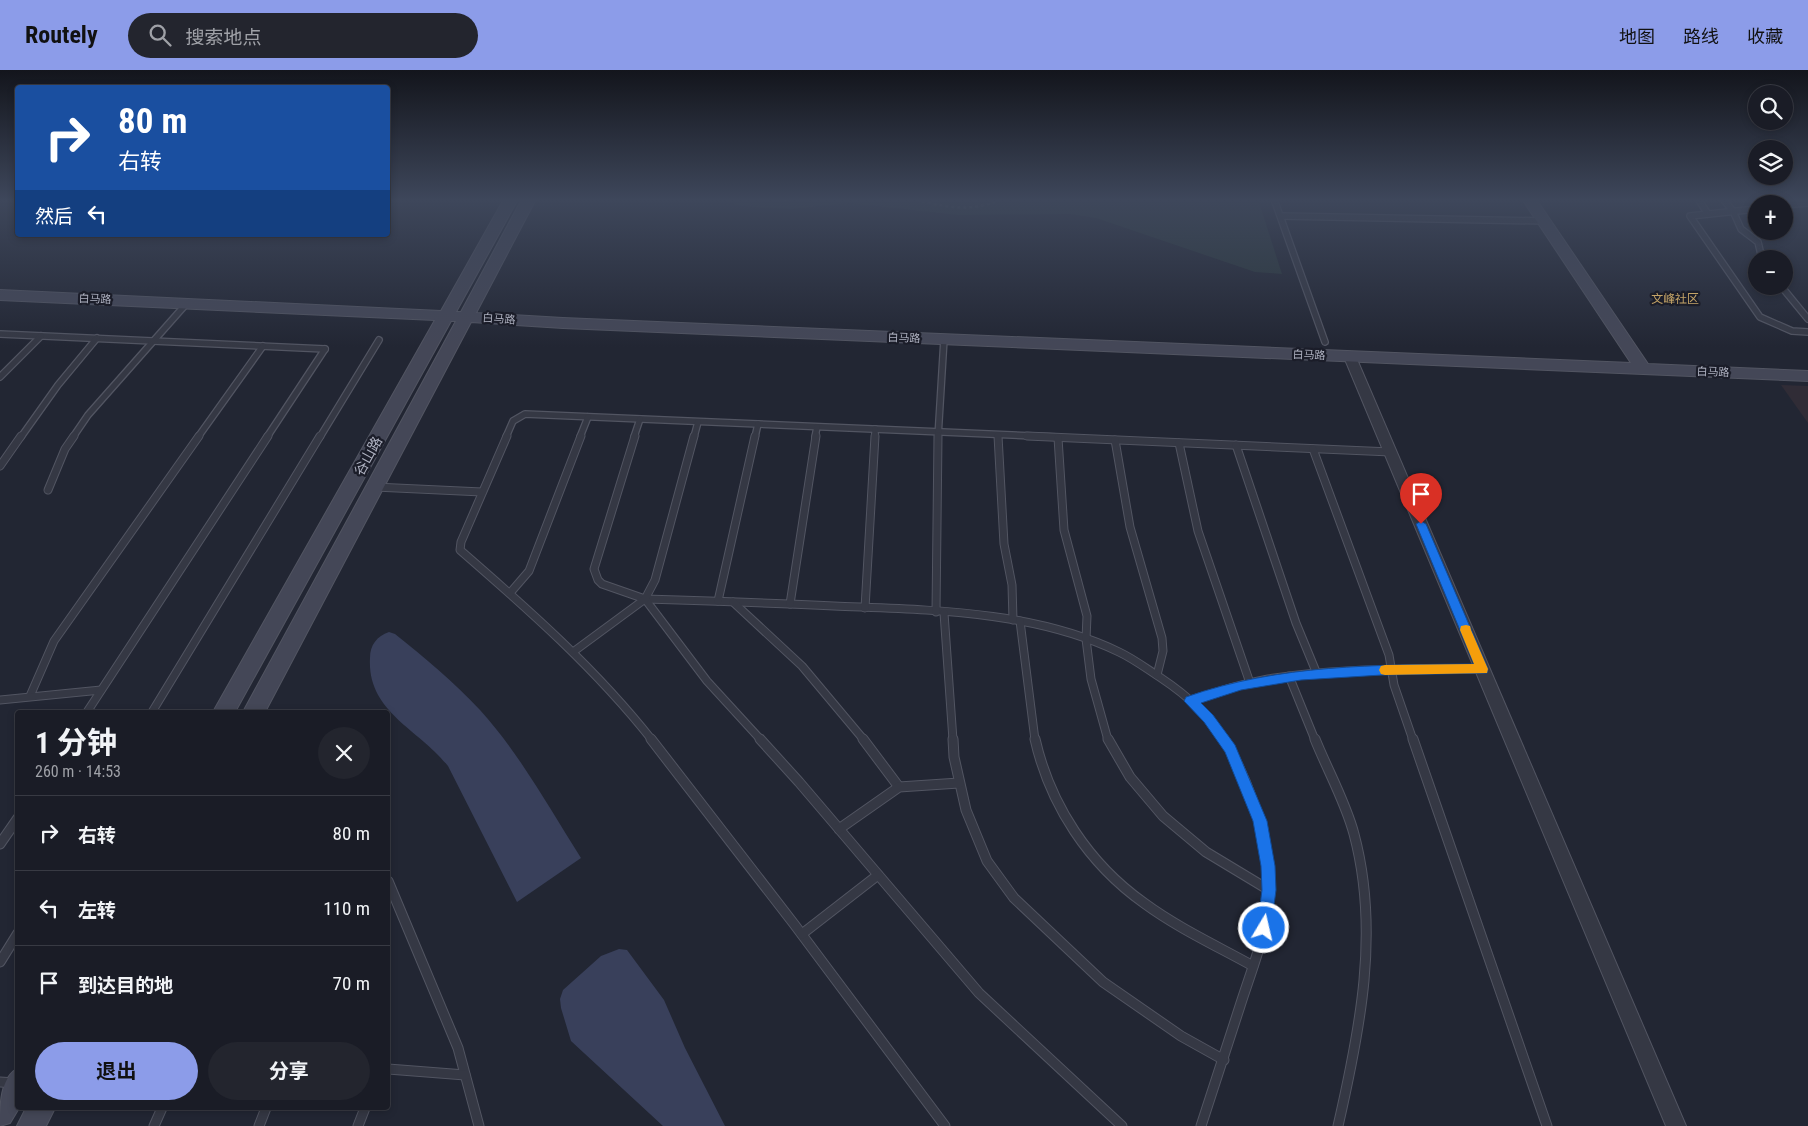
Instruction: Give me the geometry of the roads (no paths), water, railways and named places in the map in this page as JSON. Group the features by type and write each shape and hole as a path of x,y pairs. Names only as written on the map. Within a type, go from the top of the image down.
{"street":[{"name":"谷山路","path":"225,710 483,248"},
{"name":"谷山路","path":"255,710 503,248"},
{"path":"1562,248 1642,369"},
{"name":"白马路","path":"0,282 469,311 569,311 1808,362"},
{"name":"白马路","path":"0,295 187,303 449,310"},
{"name":"白马路","path":"469,311 573,324 1808,376"},
{"path":"1350,357 1676,1126"},
{"path":"0,1113 15,1086"},
{"path":"32,1126 40,1110"}],"lane":[{"path":"1292,248 1325,342"},
{"path":"1712,248 1760,317 1769,323 1792,331 1808,332"},
{"path":"1788,295 1808,319"},
{"path":"48,490 56,466 88,415 187,303"},
{"path":"0,334 325,349 87,710"},
{"path":"0,377 41,336"},
{"path":"0,466 58,385 97,338"},
{"path":"153,710 379,340"},
{"path":"944,340 938,432 940,612 954,757 959,783 975,836 987,861 1014,898 1066,948 1111,988 1140,1010 1180,1036 1224,1060"},
{"path":"30,696 54,641 263,346"},
{"path":"944,1126 802,934 642,728 573,652 510,593 460,550 461,542 513,421 526,414 1391,452"},
{"path":"510,593 529,571 588,417"},
{"path":"640,419 594,569 598,580 602,584 645,599 940,612 1016,620 1051,628 1120,652 1157,675 1209,718 1230,749 1253,802 1265,841 1269,890 1266,915 1253,966 1201,1126"},
{"path":"573,652 645,599 655,580 698,422"},
{"path":"718,601 758,424"},
{"path":"790,604 817,427"},
{"path":"865,608 875,430"},
{"path":"998,435 1004,544 1012,584 1035,742 1051,787 1077,834 1094,858 1109,874 1144,903 1253,966"},
{"path":"1058,438 1064,530 1086,616 1090,679 1107,738 1130,777 1163,816 1206,852 1269,890"},
{"path":"1114,440 1130,527 1162,638 1162,651 1157,675"},
{"path":"1179,443 1198,531 1250,683"},
{"path":"1236,446 1296,623 1317,674"},
{"path":"1312,449 1389,654 1394,685 1547,1126"},
{"path":"375,487 482,492"},
{"path":"645,599 707,681 839,829 979,993 1122,1126"},
{"path":"733,602 776,638 807,670 866,741 899,788"},
{"path":"1190,701 1250,683 1289,676 1392,670 1482,669"},
{"path":"1289,676 1354,833 1364,884 1367,945 1365,988 1359,1033 1338,1126"},
{"path":"1,701 30,696 101,690"},
{"path":"839,829 899,788 959,783"},
{"path":"0,844 15,822"},
{"path":"802,934 878,875"},
{"path":"390,886 458,1048 479,1126"},
{"path":"0,962 15,938"},
{"path":"390,1069 465,1075"},
{"path":"0,1082 15,1082"},
{"path":"154,1126 161,1110"},
{"path":"259,1126 265,1110"},
{"path":"358,1126 364,1110"}],"water":[{"path":"389,632 395,634 450,680 480,710 495,727 534,782 581,858 517,902 448,766 397,718 377,692 371,677 370,653 375,642"},
{"path":"619,949 627,950 664,1000 685,1048 725,1126 663,1126 571,1041 561,1008 560,999 563,990 601,956"}],"district":[{"name":"文峰社区","path":"1675,299"}]}
